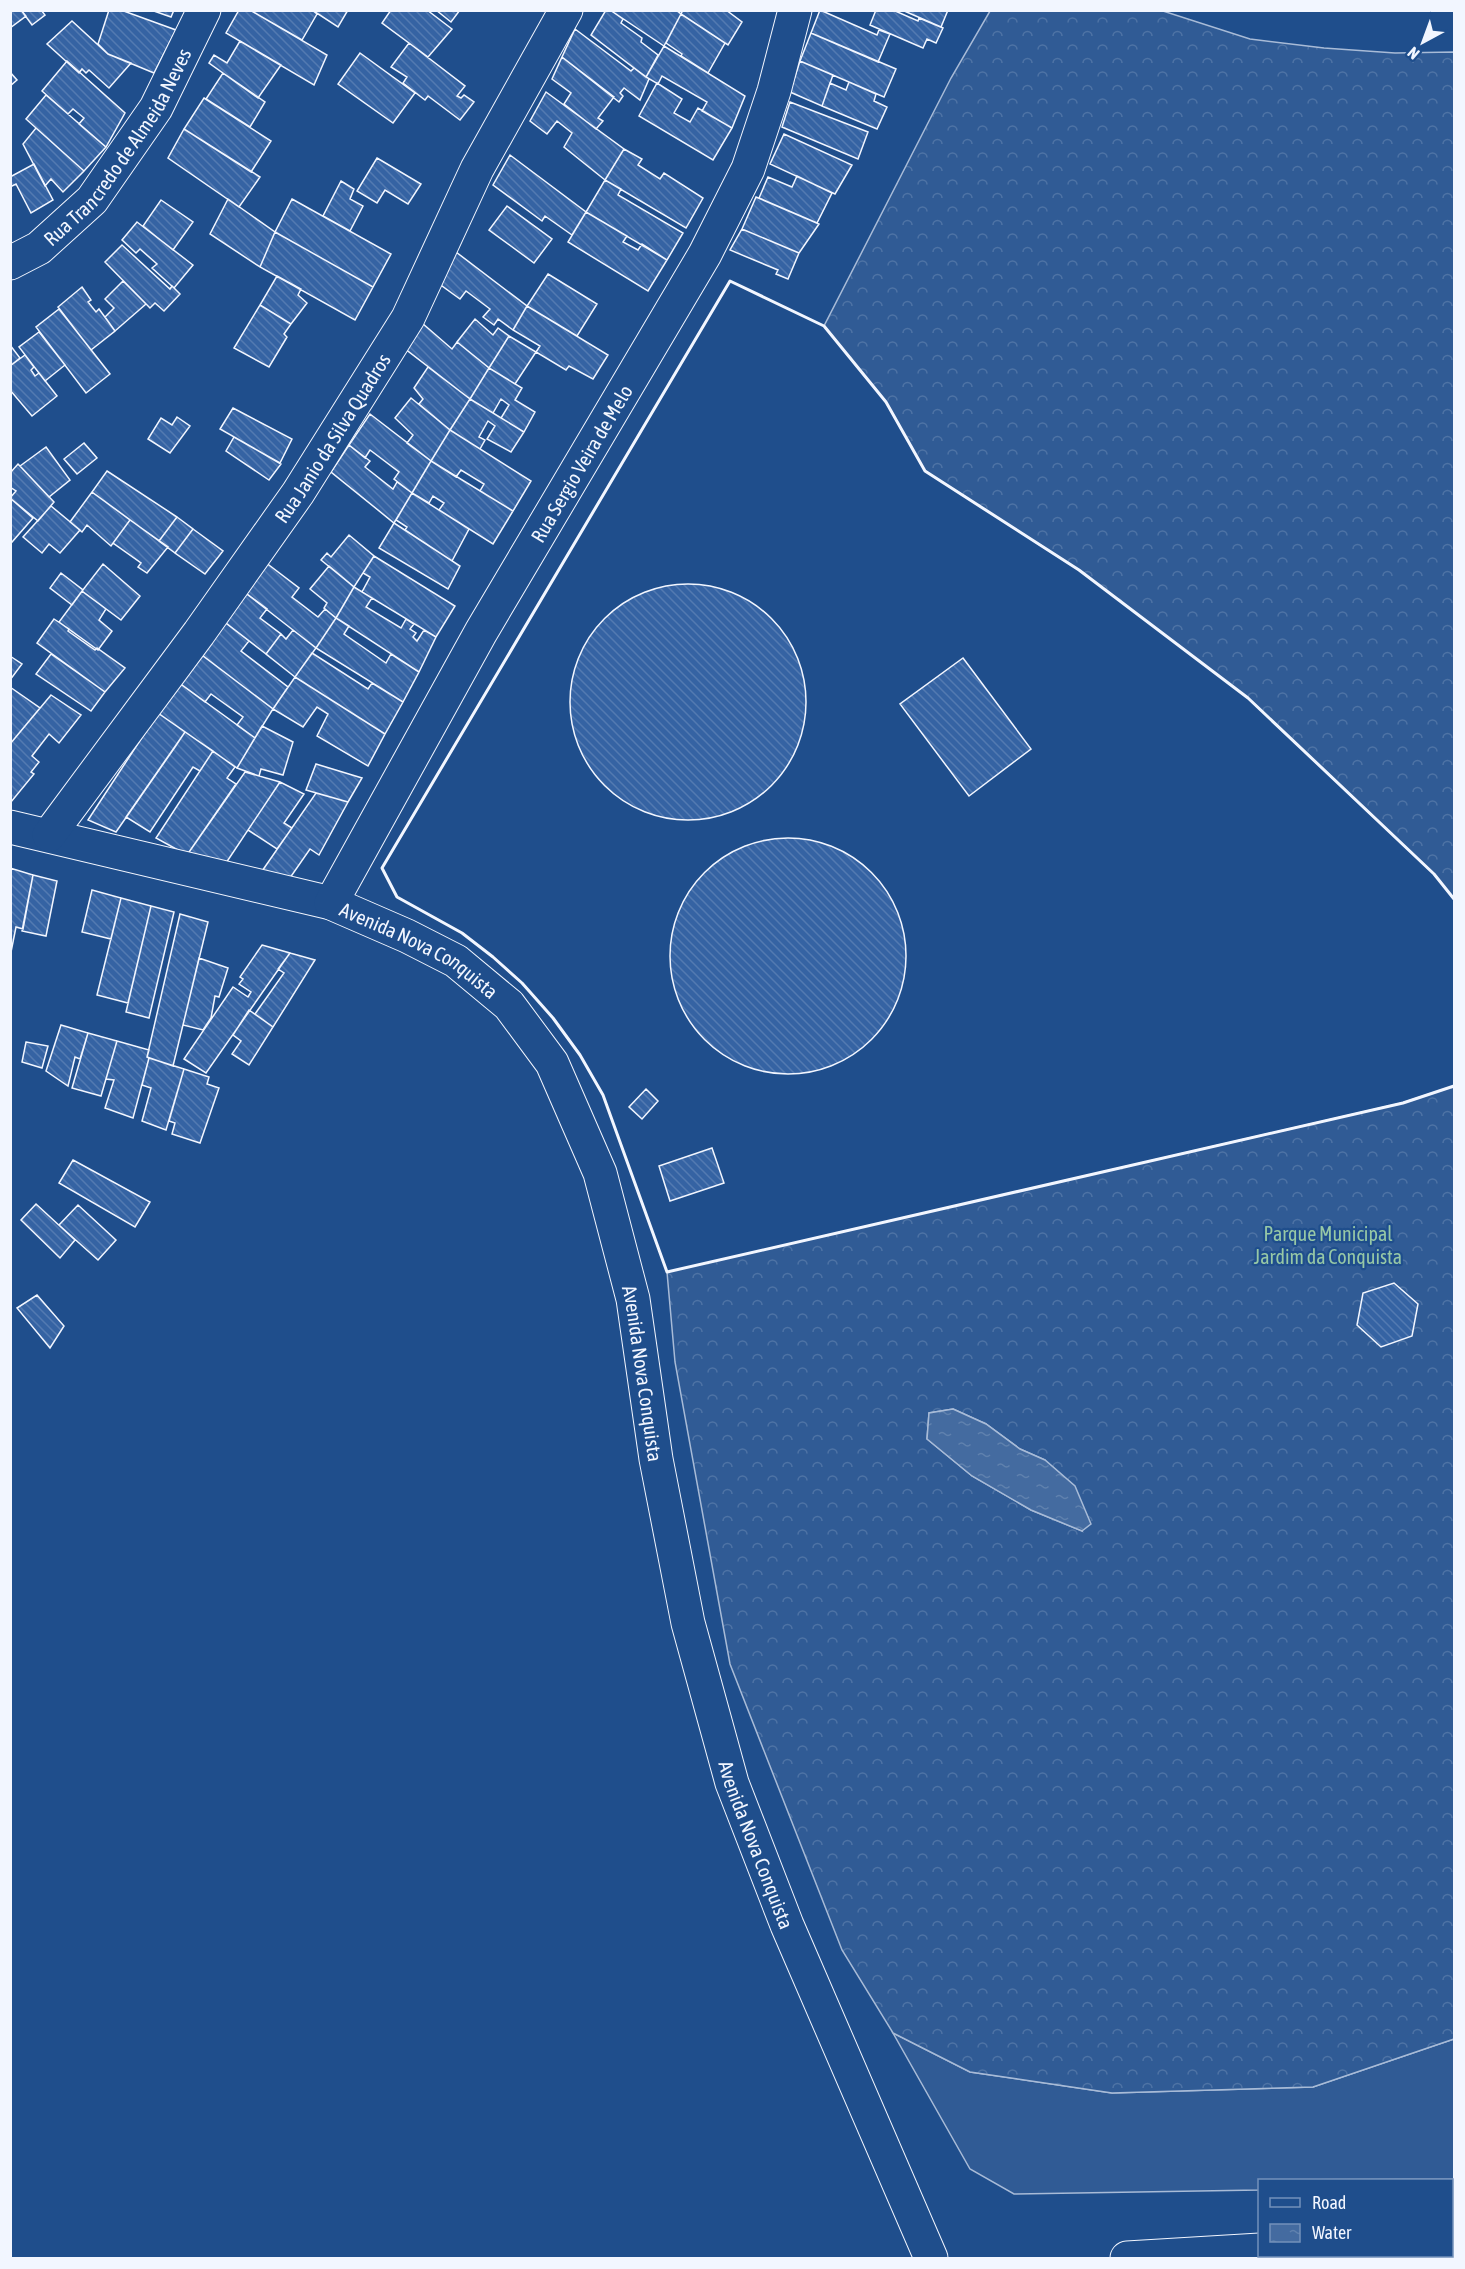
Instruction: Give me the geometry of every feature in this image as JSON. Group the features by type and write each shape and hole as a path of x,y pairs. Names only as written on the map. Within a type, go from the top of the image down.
{"main road":[{"name":"Rua Trancredo de Almeida Neves","path":"10,263 39,248 92,200 156,108 204,10"},
{"name":"Rua Janio da Silva Quadros","path":"50,835 199,633 291,502 408,318 477,169 566,10"},
{"name":"Rua Sergio Veira de Melo","path":"331,903 481,632 705,254 748,169 774,91 795,10"},
{"name":"Avenida Nova Conquista","path":"10,827 331,903 407,936 456,961 509,1005 552,1063 600,1173 633,1299 656,1459 686,1611 732,1783 787,1925 931,2259"},
{"path":"1127,2259 1258,2250"}],"shaded area":[{"path":"893,2033 970,2072 1112,2093 1313,2087 1454,2039 1454,2179 1258,2179 1258,2190 1014,2194 970,2169"}],"green space":[{"path":"990,11 1163,11 1250,39 1324,48 1395,53 1454,52 1454,899 1434,874 1248,698 1079,570 925,471 886,402 824,326 951,78"},
{"name":"Parque Municipal Jardim da Conquista","path":"1454,1086 1454,2039 1313,2087 1112,2093 970,2072 893,2033 842,1950 730,1664 675,1362 667,1272 1402,1103","holes":["953,1409 986,1424 1020,1449 1045,1460 1082,1531 1031,1510 972,1476 927,1439 929,1413"]}],"water":[{"path":"953,1409 986,1424 1020,1449 1045,1460 1075,1486 1091,1524 1082,1531 1031,1510 972,1476 927,1439 929,1413"}],"building":[{"path":"10,10 21,10 26,16 10,28"},
{"path":"21,10 41,10 45,15 32,25"},
{"path":"109,10 121,10 176,30 154,73 108,54 98,44"},
{"path":"151,10 174,10 171,17"},
{"path":"239,10 250,10 327,55 314,85 226,33"},
{"path":"250,10 312,10 317,14 302,40"},
{"path":"312,10 348,10 338,27"},
{"path":"391,10 427,10 452,29 428,57 382,23"},
{"path":"436,10 460,10 451,22"},
{"path":"606,10 610,10 623,19 621,23 642,38 641,42 658,55 646,77 591,35"},
{"path":"610,10 676,10 681,14 664,46"},
{"path":"683,10 726,10 742,22 728,45 681,14"},
{"path":"820,10 877,35 879,30 890,34 878,62 811,33"},
{"path":"876,10 893,10 918,21 919,18 943,28 936,43 927,39 923,48 870,25"},
{"path":"902,10 948,10 941,27"},
{"path":"681,14 725,43 708,73 681,56 682,54 666,43"},
{"path":"72,21 108,54 131,63 109,88 89,70 86,73 82,69 79,73 47,44"},
{"path":"575,29 631,71 634,68 649,79 640,100 624,88 620,93 623,96 619,102 562,57"},
{"path":"811,33 896,69 884,97 800,61"},
{"path":"240,41 281,65 258,98 209,63 214,55 227,63"},
{"path":"409,43 465,86 457,96 461,98 464,95 474,102 460,120 428,96 425,100 403,83 407,77 391,67"},
{"path":"664,46 745,96 732,128 702,111 707,102 662,76 658,84 646,77"},
{"path":"360,53 415,93 393,123 338,84"},
{"path":"562,57 614,97 598,118 603,121 596,129 564,104 571,93 552,79"},
{"path":"67,61 125,113 106,147 79,124 84,118 73,109 68,114 42,91"},
{"path":"800,61 833,75 822,106 790,92"},
{"path":"10,72 17,80 10,86"},
{"path":"223,73 265,102 250,127 206,99"},
{"path":"849,82 876,94 874,101 887,107 877,129 822,106 830,83 846,90"},
{"path":"657,83 682,99 674,113 690,122 698,108 732,128 713,160 639,116"},
{"path":"546,92 624,149 605,180 564,147 572,133 557,121 547,134 530,121"},
{"path":"46,95 106,147 84,171 26,119"},
{"path":"204,98 271,141 251,172 184,129"},
{"path":"790,102 868,132 858,159 782,127"},
{"path":"36,128 84,171 63,192 51,179 45,186 23,144"},
{"path":"184,129 260,177 239,207 168,158"},
{"path":"784,134 852,165 835,194 770,164"},
{"path":"624,149 642,159 638,165 660,179 664,173 703,198 686,228 605,180"},
{"path":"510,155 586,212 572,235 545,216 542,221 493,185"},
{"path":"377,158 421,184 408,204 385,190 377,203 357,191"},
{"path":"34,164 53,200 31,213 16,184 10,187 10,177"},
{"path":"797,176 832,193 817,223 759,198 768,177 792,187"},
{"path":"605,180 621,189 618,195 683,233 667,260 586,212"},
{"path":"341,181 354,189 350,199 363,206 350,231 323,216"},
{"path":"756,197 819,224 799,253 742,229"},
{"path":"228,199 275,232 260,267 210,234"},
{"path":"292,199 391,254 373,287 275,232"},
{"path":"161,200 193,222 173,250 143,226"},
{"path":"507,206 552,239 534,263 489,230"},
{"path":"586,212 627,236 623,242 638,250 642,244 667,260 648,291 568,242"},
{"path":"137,222 193,265 174,288 152,268 157,264 140,249 136,253 122,240"},
{"path":"742,229 799,253 788,279 776,274 778,270 730,250"},
{"path":"275,232 373,287 355,320 260,267"},
{"path":"122,245 170,289 172,286 180,294 164,311 155,303 150,308 105,262"},
{"path":"456,252 527,306 513,330 498,319 494,325 483,317 490,309 466,291 460,299 438,283"},
{"path":"548,274 597,304 577,336 527,306"},
{"path":"277,276 301,289 298,295 307,303 291,324 260,305"},
{"path":"123,281 146,304 115,331 105,317 114,308 105,299"},
{"path":"82,287 91,300 88,302 96,312 99,309 115,331 91,350 58,307"},
{"path":"260,305 291,324 284,334 287,337 269,367 234,348"},
{"path":"527,306 608,355 593,379 569,366 566,370 536,352 540,346 513,330"},
{"path":"59,309 110,374 86,393 36,327"},
{"path":"475,319 493,335 498,328 509,336 489,368 457,342"},
{"path":"422,323 452,349 457,342 489,368 470,399 404,348"},
{"path":"39,332 65,365 45,381 19,347"},
{"path":"509,336 536,352 515,384 489,368"},
{"path":"10,345 20,358 10,366"},
{"path":"25,355 34,367 31,370 35,376 39,373 57,396 32,416 10,390 10,366"},
{"path":"428,367 470,399 450,430 419,404 423,399 414,388"},
{"path":"489,368 522,388 515,400 535,412 524,432 501,418 509,405 501,399 493,413 470,399"},
{"path":"411,398 450,430 431,461 407,443 413,435 395,418"},
{"path":"470,399 524,432 511,452 487,439 495,426 488,421 479,437 485,440 480,449 450,430"},
{"path":"233,408 292,439 280,463 220,429"},
{"path":"370,414 431,461 412,493 394,479 399,472 370,450 365,458 349,445"},
{"path":"177,417 190,426 170,453 148,439 161,418 172,425"},
{"path":"450,430 531,481 513,511 480,491 484,484 461,470 456,477 431,461"},
{"path":"234,437 281,464 269,480 226,451"},
{"path":"84,443 97,458 77,474 64,459"},
{"path":"349,445 370,461 365,467 393,489 397,482 412,493 394,523 331,472"},
{"path":"46,447 70,480 49,497 20,466"},
{"path":"431,461 513,511 493,544 439,510 444,503 433,496 429,503 412,493"},
{"path":"18,464 54,502 38,521 10,498 16,491 10,487 10,473"},
{"path":"107,471 177,517 159,541 92,492"},
{"path":"92,492 130,520 111,546 87,525 82,532 70,522"},
{"path":"412,493 469,529 452,561 405,530 407,527 396,520"},
{"path":"10,498 33,518 12,542 10,541"},
{"path":"51,506 80,530 60,553 49,544 42,553 23,537"},
{"path":"177,517 193,529 175,553 159,541"},
{"path":"130,520 168,547 147,573 138,567 141,563 113,543"},
{"path":"394,523 460,566 448,589 379,548"},
{"path":"193,529 223,551 205,574 175,553"},
{"path":"349,535 374,556 354,587 321,560 327,553 331,557"},
{"path":"374,556 455,606 436,637 362,592 370,577 363,573"},
{"path":"265,562 299,588 292,597 318,617 325,609 336,618 316,648 243,591"},
{"path":"103,564 140,596 121,620 82,591"},
{"path":"329,566 354,587 336,618 324,608 327,603 310,589"},
{"path":"61,573 83,590 72,605 50,588"},
{"path":"688,584 711,586 744,598 763,611 779,627 792,646 801,668 806,702 804,725 792,758 779,777 763,793 744,806 722,815 688,820 665,818 632,806 613,793 597,777 584,758 575,736 570,702 572,679 584,646 597,627 613,611 632,598 654,589"},
{"path":"354,587 372,598 366,607 401,628 406,619 414,624 410,629 416,633 413,637 417,641 424,630 436,637 419,672 336,618"},
{"path":"82,591 106,609 99,620 112,631 98,650 59,622"},
{"path":"243,591 267,609 260,618 281,634 266,654 222,620"},
{"path":"336,618 349,626 344,634 386,663 391,654 419,672 403,702 316,648"},
{"path":"54,619 95,650 97,648 125,668 105,692 37,643"},
{"path":"222,620 249,641 241,651 288,687 273,709 198,652"},
{"path":"293,630 316,648 295,677 266,654 281,634 286,639"},
{"path":"198,652 273,709 255,738 237,725 243,717 211,694 205,702 178,682"},
{"path":"312,653 368,689 372,683 403,702 385,734 295,677"},
{"path":"51,654 105,692 91,711 36,674"},
{"path":"10,656 22,664 10,680"},
{"path":"963,658 1031,749 969,796 900,704"},
{"path":"295,677 385,734 368,766 317,736 328,714 317,707 303,727 273,709"},
{"path":"178,682 255,738 237,768 158,713"},
{"path":"10,687 40,708 10,744"},
{"path":"51,695 81,715 59,743 49,734 32,756 39,762 31,772 34,774 11,802 10,744"},
{"path":"158,713 185,732 116,832 88,820"},
{"path":"262,726 293,742 283,775 261,769 259,776 237,768"},
{"path":"185,732 213,751 200,771 193,767 150,832 126,817"},
{"path":"213,751 235,767 227,778 236,784 187,855 156,838"},
{"path":"316,764 362,778 348,802 306,790"},
{"path":"245,772 280,782 224,866 187,855"},
{"path":"280,782 304,794 284,823 292,828 277,849 248,830"},
{"path":"316,793 348,802 319,855 310,849 285,885 260,874"},
{"path":"788,838 811,840 844,852 863,865 879,881 892,900 901,922 906,956 904,979 892,1012 879,1031 863,1047 844,1060 822,1069 788,1074 765,1072 732,1060 713,1047 697,1031 684,1012 675,990 670,956 672,933 684,900 697,881 713,865 732,852 754,843"},
{"path":"10,868 33,875 23,929 16,927 10,957"},
{"path":"33,875 57,881 46,936 22,931"},
{"path":"92,890 121,898 111,939 82,932"},
{"path":"121,898 151,906 128,1003 97,995"},
{"path":"151,906 174,912 149,1018 126,1012"},
{"path":"180,914 208,922 173,1066 147,1057"},
{"path":"262,945 290,953 206,1073 184,1059 233,987 248,997 251,992 239,984 243,979 240,977"},
{"path":"290,953 315,960 273,1027 255,1014 284,973 278,969"},
{"path":"199,958 228,968 219,997 215,996 211,1018 203,1030 183,1025"},
{"path":"249,1010 273,1027 249,1065 232,1054 241,1041 233,1035"},
{"path":"61,1025 88,1033 80,1059 75,1057 68,1086 46,1071"},
{"path":"88,1033 117,1041 101,1096 72,1088"},
{"path":"117,1041 149,1050 147,1057 149,1058 133,1118 105,1108 114,1080 106,1079"},
{"path":"26,1042 48,1046 42,1068 22,1062"},
{"path":"149,1058 184,1069 166,1130 142,1121 151,1088 142,1085"},
{"path":"184,1069 209,1077 207,1084 219,1088 200,1143 172,1134 175,1123 169,1121"},
{"path":"646,1089 658,1101 642,1119 629,1107"},
{"path":"712,1148 724,1183 670,1201 659,1166"},
{"path":"73,1160 150,1202 135,1227 59,1183"},
{"path":"36,1204 75,1240 60,1258 21,1220"},
{"path":"78,1205 116,1240 98,1260 59,1225"},
{"path":"1394,1283 1418,1304 1412,1336 1381,1347 1357,1325 1363,1293"},
{"path":"37,1295 64,1326 50,1348 17,1308"}],"wall":[{"path":"1454,899 1434,874 1248,698 1079,570 925,471 886,402 824,326 730,281 382,868 397,897 462,933 522,983 553,1018 580,1055 603,1095 667,1272 1403,1103 1454,1086"}]}
